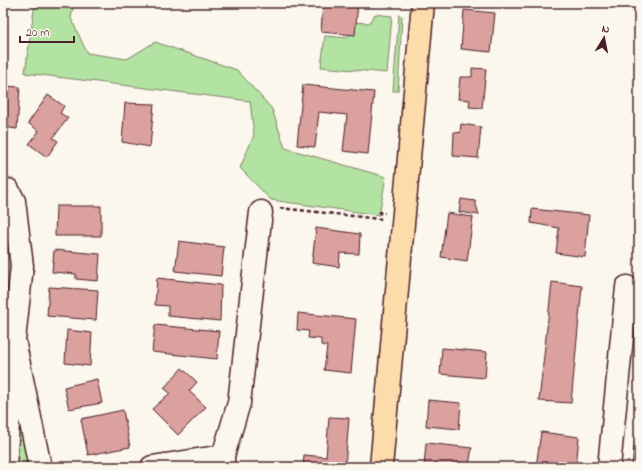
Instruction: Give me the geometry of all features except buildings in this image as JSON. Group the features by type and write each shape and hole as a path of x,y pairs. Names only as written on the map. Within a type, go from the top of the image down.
{"main road":[{"path":"381,467 423,3"}],"street":[{"path":"5,467 14,340 22,266 14,201 8,190"},
{"path":"152,467 223,462 239,403 261,212"},
{"path":"609,467 627,287"},
{"path":"14,340 40,467"}],"path":[{"path":"536,3 541,3"},
{"path":"261,212 267,207 380,219 380,212 404,216"}],"green space":[{"path":"35,3 74,3 71,18 87,53 127,59 155,42 237,70 272,109 285,148 386,177 379,215 271,200 240,168 254,135 250,101 25,73"},
{"path":"375,14 392,16 387,73 321,67 325,36 348,38 350,22 369,23"},
{"path":"399,15 402,16 398,91 393,91"},
{"path":"20,411 27,459 24,465 20,466 16,465 11,459"}]}
